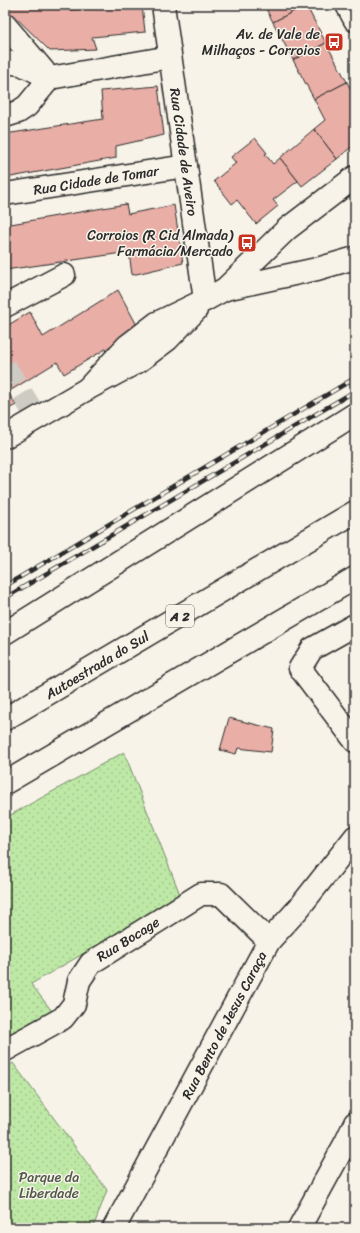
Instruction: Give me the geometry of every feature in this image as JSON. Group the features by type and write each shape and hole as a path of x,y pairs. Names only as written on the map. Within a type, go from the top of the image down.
{"main road":[{"name":"Rua Cidade de Aveiro","path":"163,5 205,300"},
{"path":"348,5 355,20"},
{"path":"5,25 50,78"},
{"path":"5,62 21,64 50,78 170,57"},
{"path":"5,116 18,112 28,106 50,78"},
{"name":"Rua Cidade de Tomar","path":"5,194 186,166"},
{"path":"5,437 87,389 127,346 157,323 225,289 286,229 355,177"},
{"path":"225,289 317,269 355,258"},
{"path":"5,306 64,275"},
{"path":"5,633 355,414"},
{"name":"Autoestrada do Sul","path":"5,719 355,512"},
{"path":"5,784 355,578"},
{"path":"355,625 312,649 300,668 355,741"},
{"name":"Rua Bento de Jesus Caraça","path":"114,1228 270,941 299,908 355,837"},
{"name":"Rua Bocage","path":"5,1050 63,1018 74,1004 79,981 91,963 201,894 221,894 270,941"},
{"path":"299,1228 355,1123"}],"green space":[{"path":"124,752 181,897 31,984 55,1015 5,1044 5,818"},
{"name":"Parque da Liberdade","path":"13,1063 107,1190 93,1228 5,1228 5,1068"}],"building":[{"path":"5,5 61,5 67,10 86,9 86,5 142,5 145,32 92,37 96,49 50,51 5,7"},
{"path":"264,5 306,5 273,22"},
{"path":"306,5 326,43 293,60 273,22"},
{"path":"326,43 347,82 314,99 293,60"},
{"path":"347,82 355,98 355,144 337,159 314,129 325,120 314,99"},
{"path":"158,86 164,135 116,146 116,158 5,178 5,134 103,119 101,91"},
{"path":"314,129 337,159 302,186 280,158"},
{"path":"255,138 267,153 265,154 273,164 280,158 298,181 273,200 278,206 256,224 237,200 232,204 214,181 236,163 231,157"},
{"path":"126,204 128,214 174,205 183,263 132,275 129,252 5,270 5,225"},
{"path":"118,290 139,329 64,374 57,362 8,392 16,405 5,411 5,327 30,312 43,337"},
{"path":"229,718 274,729 271,752 238,748 236,754 220,750"}],"tunnel":[{"path":"5,366 37,418"}],"railway":[{"path":"5,586 355,378"},
{"path":"5,598 355,391"}],"place":[{"name":"Av. de Vale de Milhaços - Corroios","path":"334,42"},
{"name":"Corroios (R Cid Almada) Farmácia/Mercado","path":"247,243"}]}
